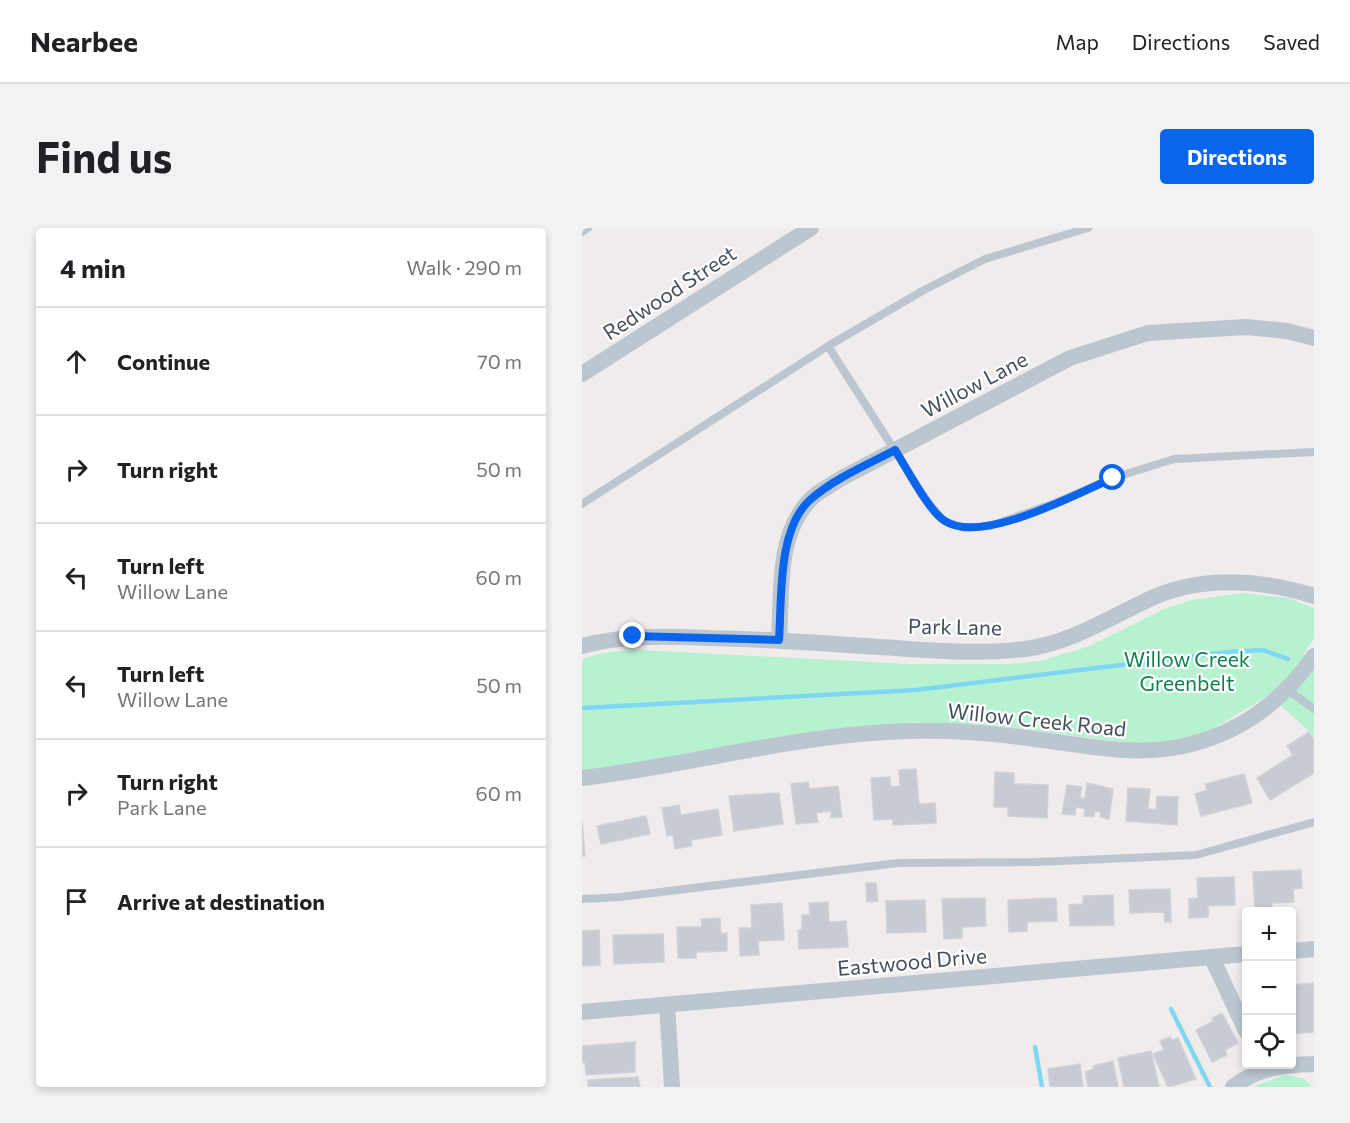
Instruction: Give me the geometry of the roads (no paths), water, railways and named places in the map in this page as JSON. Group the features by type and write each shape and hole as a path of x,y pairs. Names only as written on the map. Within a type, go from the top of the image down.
{"street":[{"name":"Redwood Street","path":"582,374 811,228"},
{"name":"Willow Lane","path":"779,640 785,554 791,527 809,500 840,479 1070,358 1148,333 1246,327 1287,331 1314,338"},
{"name":"Park Lane","path":"582,646 633,636 779,640 941,651 1027,649 1070,636 1113,619 1156,596 1194,585 1240,581 1292,589 1314,596"},
{"name":"Willow Creek Road","path":"582,778 791,742 908,731 974,731 1102,749 1148,752 1184,746 1218,735 1253,718 1288,690 1314,656"},
{"path":"1296,951 1314,949"},
{"name":"Eastwood Drive","path":"582,1012 1242,957"},
{"path":"1212,958 1242,1022"},
{"path":"667,1005 672,1087"},
{"path":"1296,1064 1314,1064"},
{"path":"1233,1087 1260,1069"}],"lane":[{"path":"582,232 588,228"},
{"path":"582,504 828,346 924,290 985,259 1088,228"},
{"path":"828,346 927,501 944,521 964,528 990,526 1055,503 1113,478 1174,459 1314,452"},
{"path":"1288,690 1314,709"},
{"path":"582,899 898,863 1038,862 1196,855 1314,822"}],"waterway":[{"path":"582,708 916,690 1228,652 1263,650 1288,659"},
{"path":"1171,1009 1210,1087"},
{"path":"1035,1047 1042,1087"}],"park label":[{"name":"Willow Creek Greenbelt","path":"1187,670"}]}
